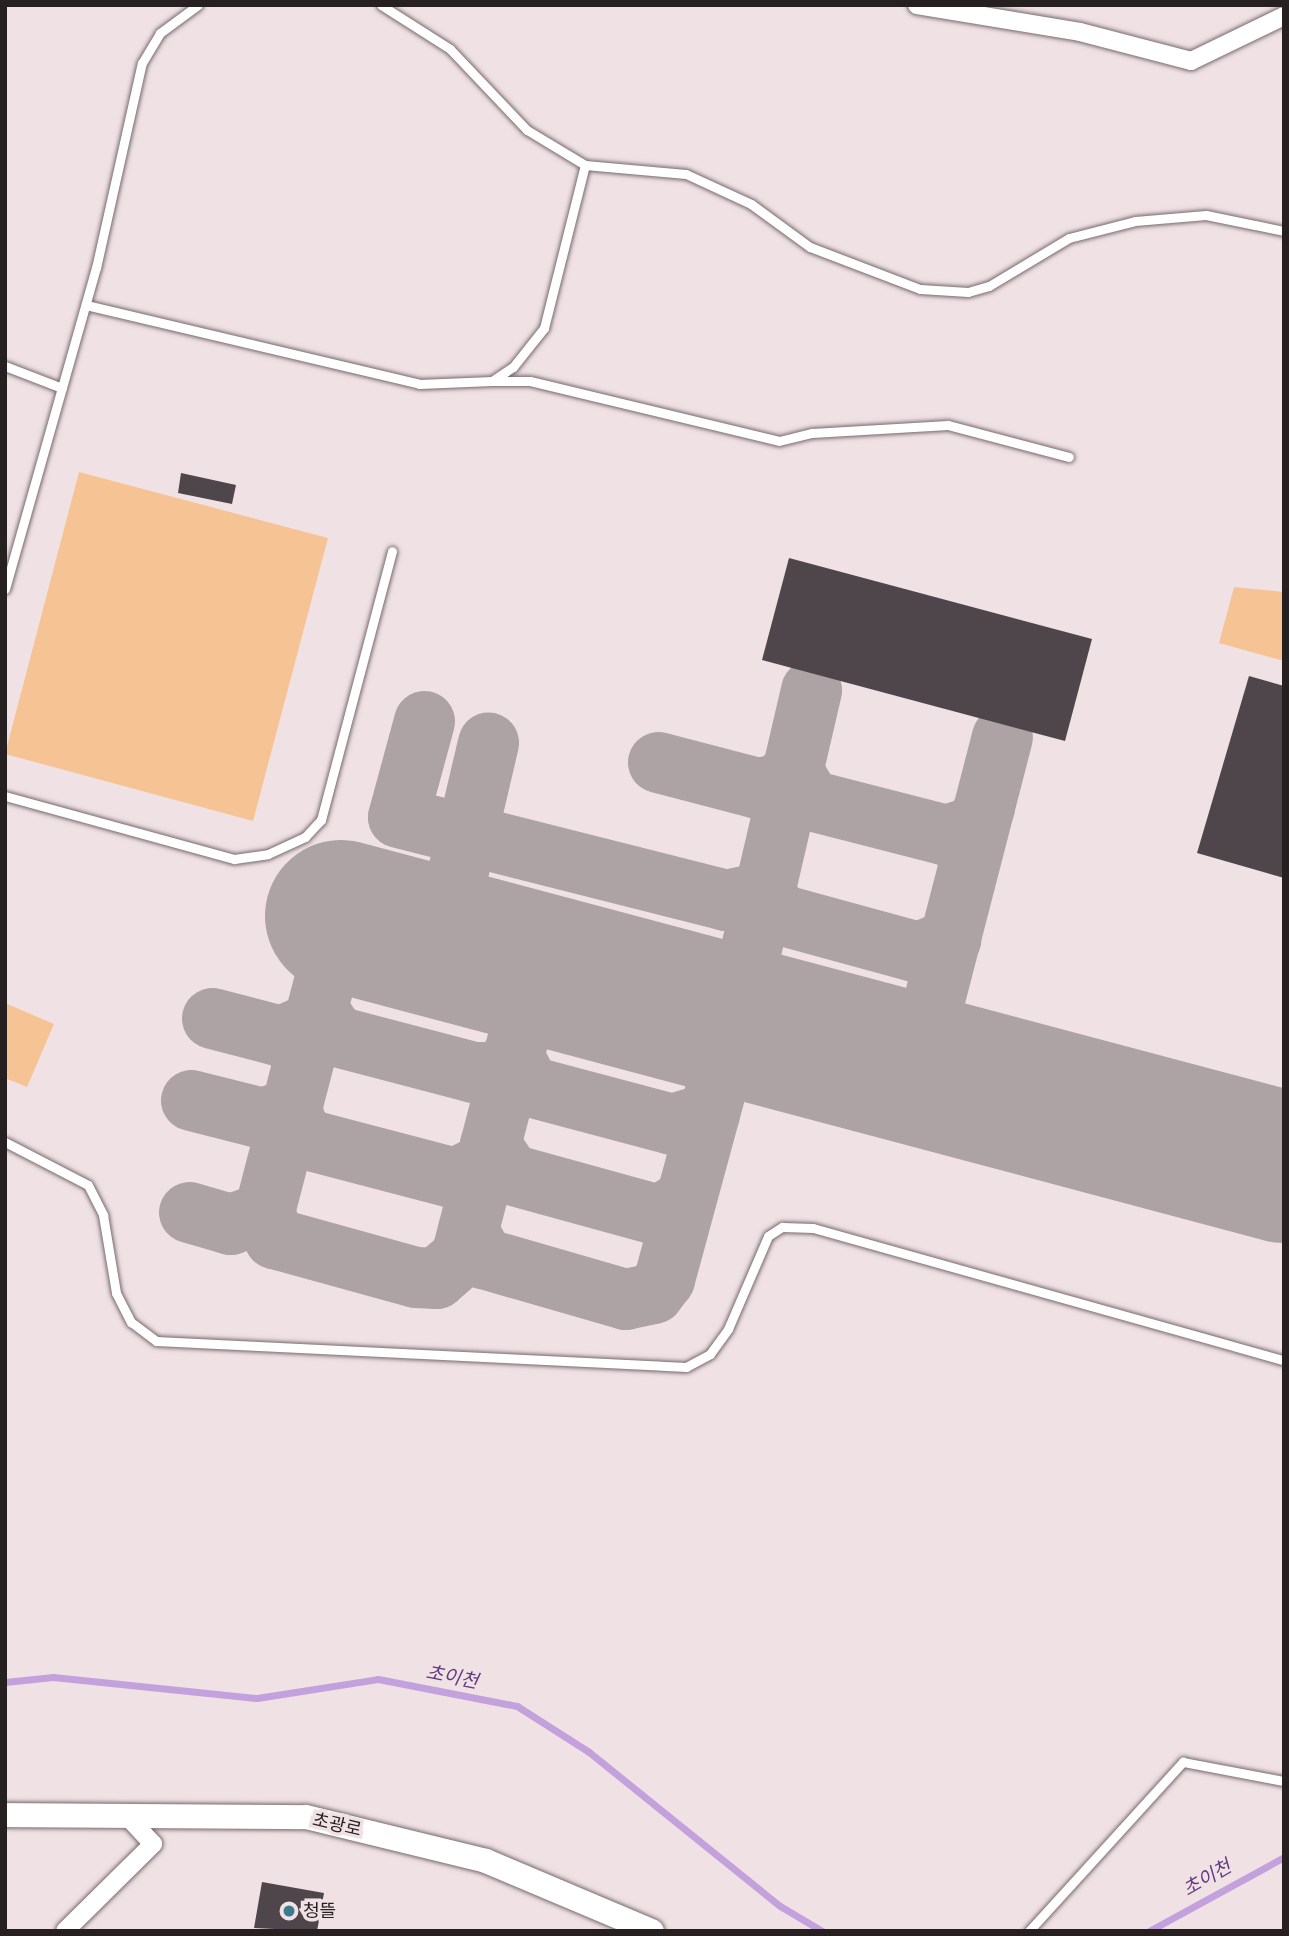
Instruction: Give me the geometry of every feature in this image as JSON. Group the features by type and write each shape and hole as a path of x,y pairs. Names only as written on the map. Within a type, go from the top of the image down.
{"street":[{"path":"917,5 1080,32 1191,61 1284,16"},
{"path":"65,1931 153,1844 139,1822 124,1814"},
{"name":"초광로","path":"5,1815 306,1817 486,1861 652,1931"}],"lane":[{"path":"5,589 86,305 142,62 160,33 198,5"},
{"path":"381,5 450,49 527,130 584,165 686,174 751,204 810,247 861,270 946,293 989,286 1069,238 1135,221 1206,215 1284,231"},
{"path":"492,381 513,367 544,328 584,165"},
{"path":"86,305 419,384 530,381 779,441 812,433 947,425 1069,457"},
{"path":"5,366 62,388"},
{"path":"5,796 234,859 268,854 305,837 321,820 392,551"},
{"path":"5,1142 88,1185 103,1216 116,1293 131,1322 156,1341 686,1367 710,1354 728,1329 768,1236 782,1227 813,1228 1284,1360"},
{"path":"1029,1931 1183,1762 1284,1781"}],"shaded area":[{"path":"79,472 328,538 253,821 5,754"},
{"path":"1234,587 1284,592 1284,661 1219,643"},
{"path":"5,1003 54,1024 27,1087 5,1078"}],"building":[{"path":"181,473 236,485 232,504 178,493"},
{"path":"789,558 1092,639 1065,741 762,660"},
{"path":"1249,676 1284,686 1284,878 1197,853"},
{"name":"청뜰","path":"262,1882 324,1893 317,1931 254,1928"}],"waterway":[{"name":"초이천","path":"5,1682 53,1677 257,1698 378,1679 517,1706 589,1752 780,1906 822,1931"},
{"name":"초이천","path":"1149,1931 1284,1857"}],"taxiway":[{"path":"468,1230 483,1258 625,1299 653,1293 664,1279 734,1021 811,690"},
{"path":"424,721 398,817 725,900 754,894 766,883"},
{"path":"916,1069 1002,737"},
{"path":"441,943 488,742"},
{"path":"658,762 758,788 778,784 792,770"},
{"path":"792,770 810,800 946,835 976,825 984,807"},
{"path":"764,892 779,914 918,952 950,939"},
{"path":"341,916 264,1212 274,1238 416,1277 436,1278 461,1256 536,968"},
{"path":"317,1009 336,1036 473,1072 499,1072 513,1055"},
{"path":"212,1018 281,1036 314,1021"},
{"path":"513,1055 529,1086 672,1124 709,1113"},
{"path":"191,1100 262,1118 291,1108 297,1128 310,1140 455,1178 486,1162"},
{"path":"490,1144 510,1174 659,1215 685,1199"},
{"path":"189,1212 230,1224 264,1212"}],"runway":[{"path":"341,916 1284,1167"}],"place":[{"name":"청뜰","path":"289,1911"}]}
